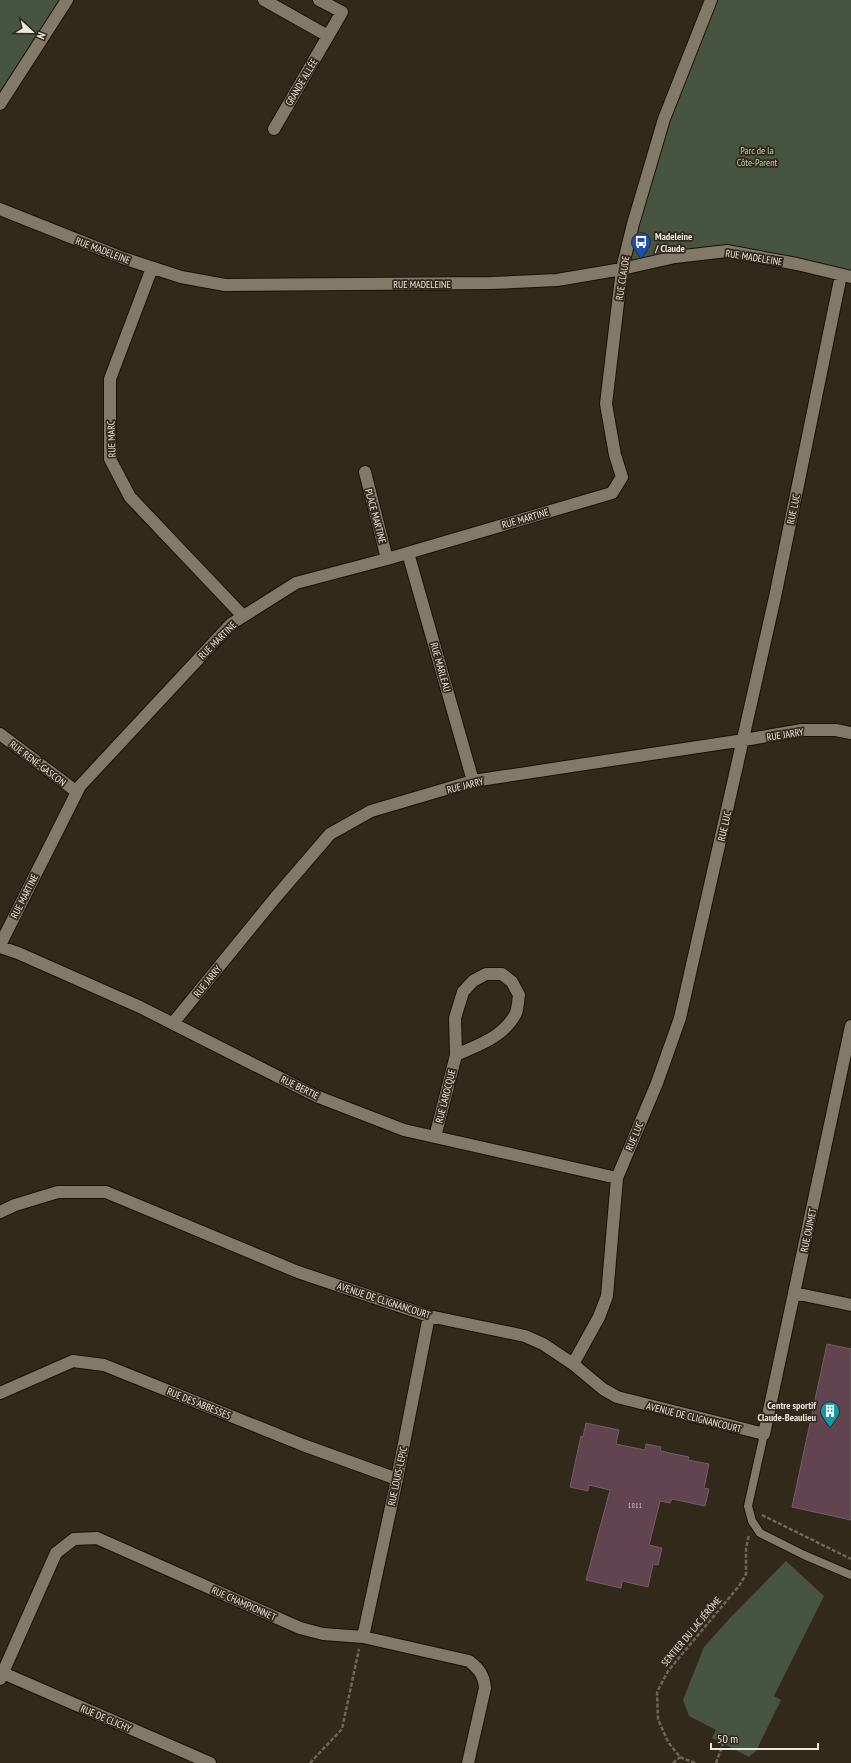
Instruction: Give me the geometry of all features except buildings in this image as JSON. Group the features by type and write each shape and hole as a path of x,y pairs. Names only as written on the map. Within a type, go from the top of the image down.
{"street":[{"path":"0,104 67,0"},
{"path":"264,0 328,36"},
{"name":"GRANDE ALLÉE","path":"274,128 342,12 319,0"},
{"name":"RUE CLAUDE","path":"612,493 622,477 615,455 606,404 622,269 664,119 711,0"},
{"name":"RUE MADELEINE","path":"0,209 152,268 181,277 225,285 491,283 557,280 622,269 675,257 727,251 796,264 846,276"},
{"name":"RUE MARC","path":"152,268 110,379 110,459 130,497 243,616"},
{"name":"RUE LUC","path":"573,1364 599,1317 606,1296 617,1178 657,1083 680,1018 744,740 846,276"},
{"name":"PLACE MARTINE","path":"365,472 387,559"},
{"name":"RUE MARTINE","path":"0,946 80,786 231,624 296,583 387,559 612,493"},
{"name":"RUE MARLEAU","path":"408,553 473,781"},
{"name":"RUE JARRY","path":"173,1023 275,898 330,834 371,811 473,781 802,730 836,730 851,733"},
{"name":"RUE RENÉ-GASCON","path":"0,734 77,792"},
{"name":"RUE BERTIE","path":"0,946 140,1006 316,1096 404,1130 617,1178"},
{"name":"RUE LAROCQUE","path":"435,1137 456,1055 455,1018 463,992 474,981 486,974 502,974 512,982 519,995 516,1012 505,1029 494,1037 456,1055"},
{"name":"RUE OUIMET","path":"764,1434 851,1026"},
{"name":"AVENUE DE CLIGNANCOURT","path":"0,1212 15,1205 58,1192 106,1192 298,1272 429,1316 525,1336 543,1344 573,1364 603,1389 617,1397 764,1434"},
{"path":"794,1293 851,1305"},
{"name":"RUE LOUIS-LEPIC","path":"364,1637 429,1316"},
{"name":"RUE DES ABBESSES","path":"0,1393 73,1361 104,1364 303,1445 397,1479"},
{"name":"RUE CHAMPIONNET","path":"1,1676 56,1553 74,1539 97,1538 300,1628 323,1634 364,1637 469,1661 478,1668 484,1678 485,1688 468,1763"},
{"name":"RUE DE CLICHY","path":"1,1676 210,1763"}],"lane":[{"path":"764,1434 748,1506 752,1521 760,1532 804,1555 851,1576"}],"path":[{"path":"762,1515 851,1559"},
{"name":"SENTIER DU LAC JÉRÔME","path":"680,1757 668,1742 658,1719 657,1692 668,1672 739,1586 746,1574 746,1548 752,1521"},
{"path":"310,1763 342,1729 359,1648"},
{"path":"716,1763 723,1744"},
{"path":"673,1763 680,1757 695,1763"}],"green space":[{"path":"0,0 60,0 0,93"},
{"name":"Parc de la Côte-Parent","path":"708,0 851,0 851,274 727,245 624,269"},
{"path":"786,1561 824,1596 774,1696 781,1700 756,1751 749,1757 712,1738 716,1730 689,1716 683,1700 704,1647"}],"place":[{"name":"Madeleine / Claude","path":"641,259"},
{"name":"Centre sportif Claude-Beaulieu","path":"830,1428"}]}
